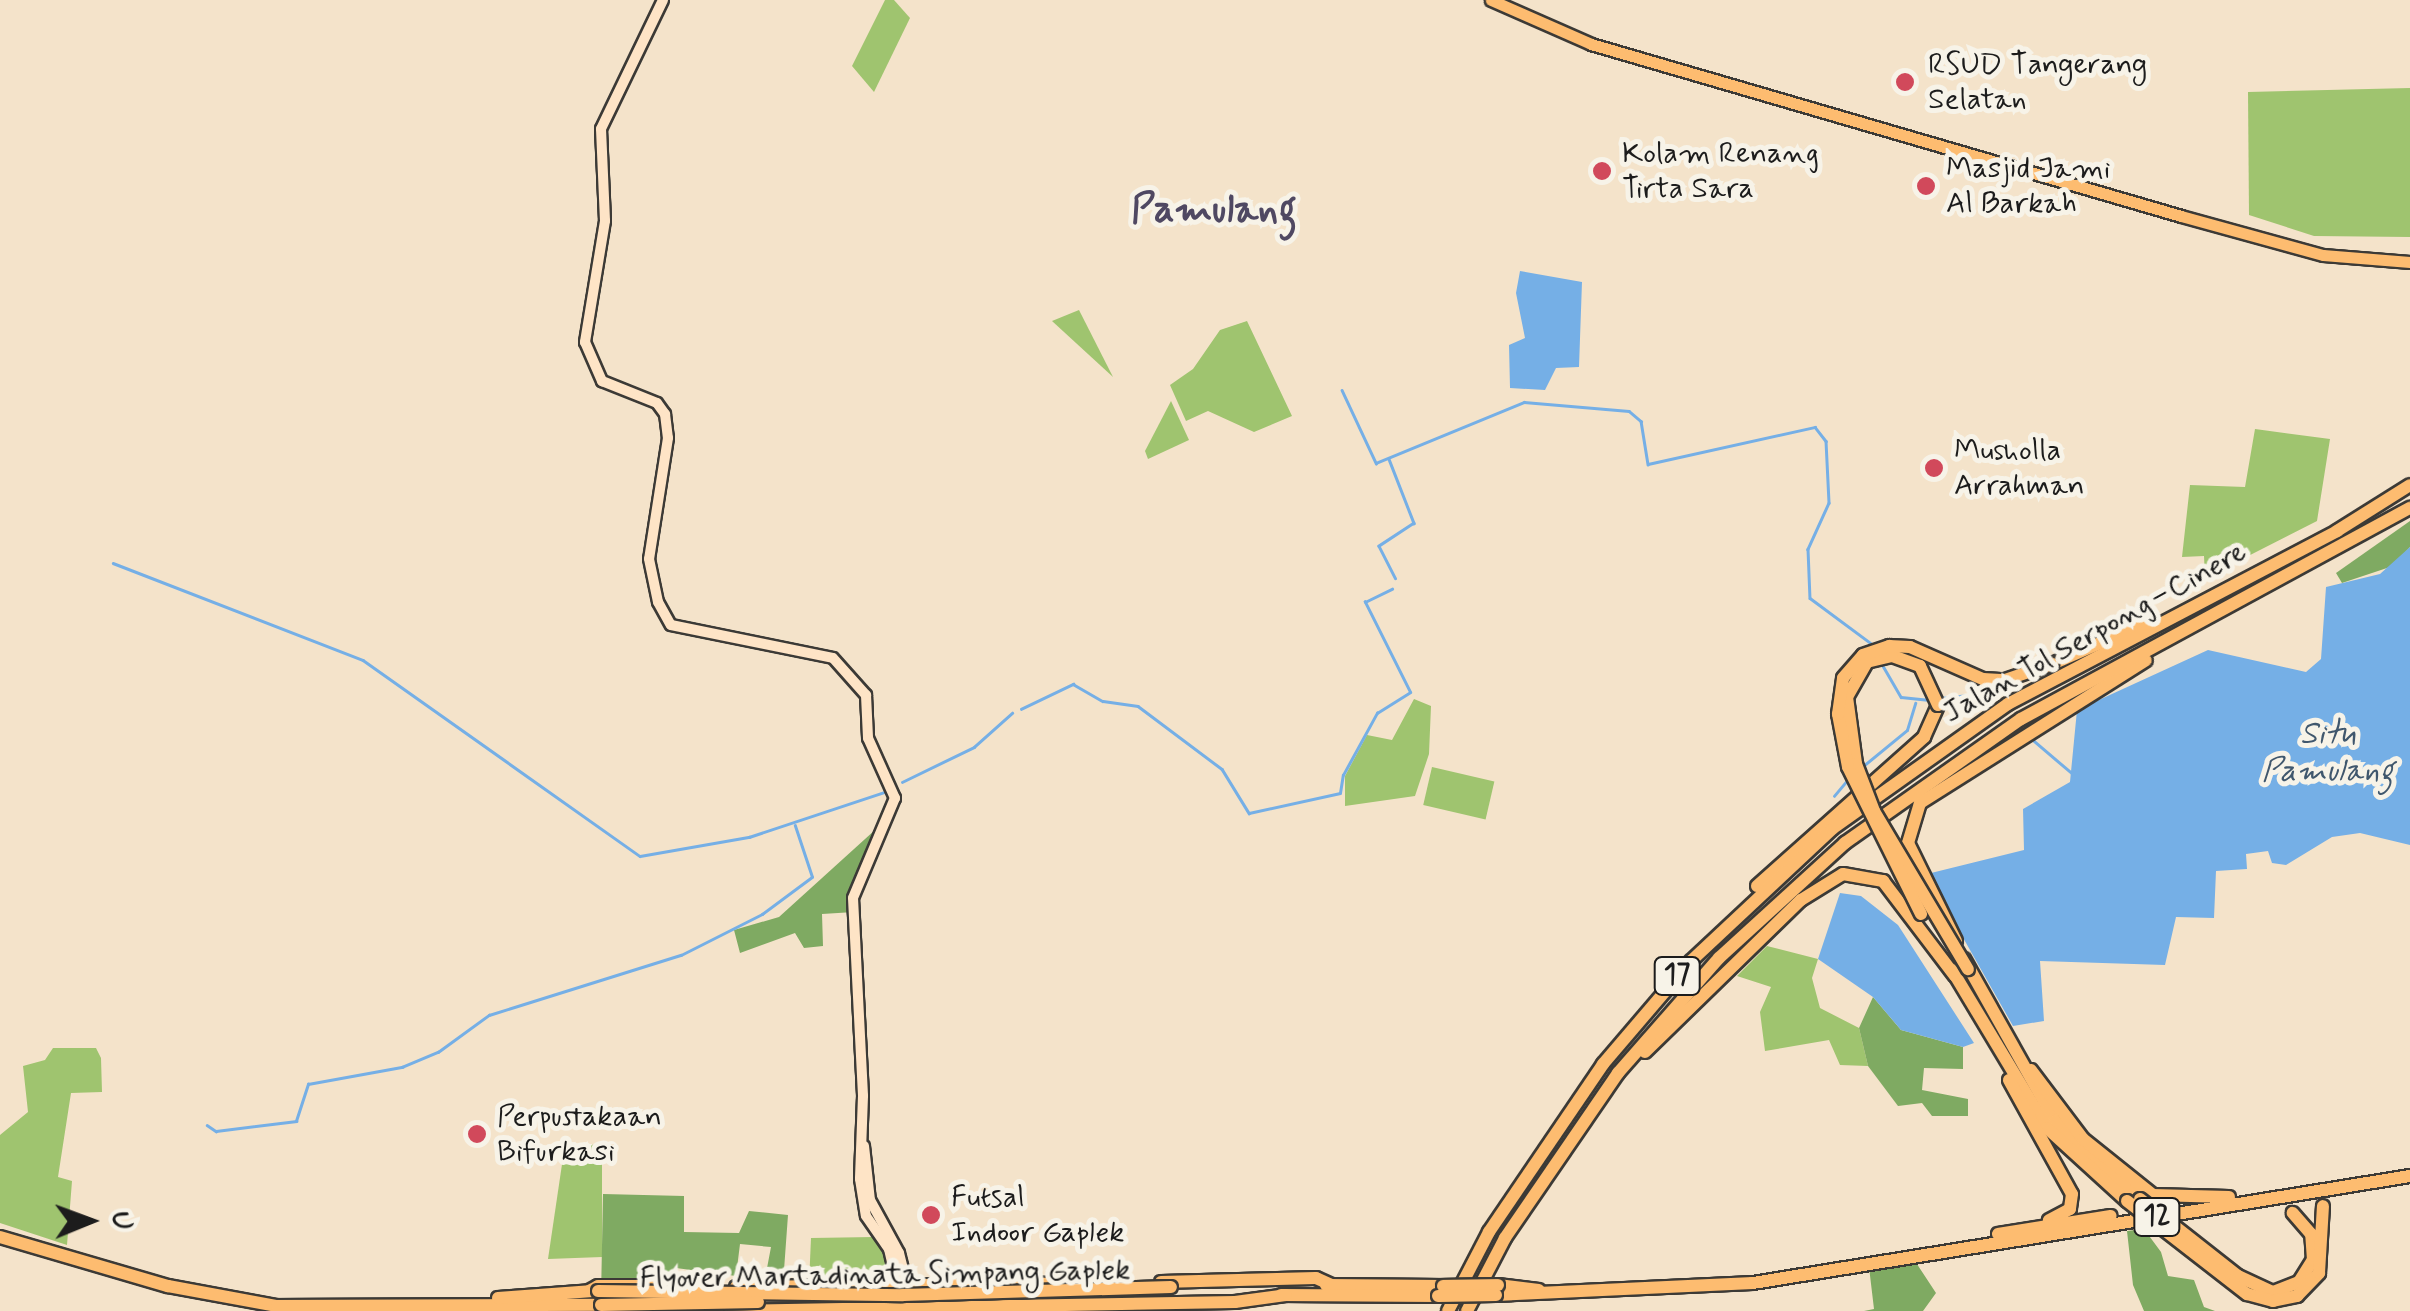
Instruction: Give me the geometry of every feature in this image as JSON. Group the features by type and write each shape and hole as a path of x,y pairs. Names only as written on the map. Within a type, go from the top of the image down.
{"highway":[{"name":"Jalan Tol Serpong–Cinere","path":"1448,1311 1489,1232 1573,1103 1717,934 1832,829 2008,704 2337,531 2410,485"},
{"name":"Jalan Tol Serpong–Cinere","path":"1467,1311 1505,1238 1574,1133 1665,1016 1780,898 1919,786 2410,508"},
{"path":"2009,1039 2083,1140 2123,1175 2162,1199 2229,1201 2292,1213 2311,1234 2313,1260 2299,1282 2274,1292 2238,1276 2065,1148 1955,976 1855,790 1838,714 1842,678 1862,655 1889,646 1910,647 1983,680 2005,680 2203,600"},
{"path":"1717,934 1794,848 1924,737 1938,705 1920,666 1892,656 1867,662 1847,697 1856,764 1874,811 2055,1122 2133,1200 2247,1294 2273,1302 2297,1296 2319,1272 2323,1206 2332,1195 2374,1182"},
{"path":"1968,969 1908,843 1912,816 1931,794 2006,736"},
{"path":"1574,1133 1689,1006 1828,880 1855,872 1883,880 1955,976"},
{"path":"1997,1047 2017,1102 2072,1194 2064,1214 2033,1227"},
{"name":"12","path":"1171,1292 1332,1286 1441,1291 1714,1287 2410,1173"},
{"name":"12","path":"1905,1256 2033,1227 2374,1182 2410,1173"},
{"name":"12","path":"0,1233 229,1300 459,1306 594,1298"},
{"path":"594,1298 618,1284 903,1288 1316,1278 1332,1286"},
{"path":"930,1287 930,1308"},
{"path":"880,1309 881,1288"},
{"name":"12","path":"1171,1292 1286,1295 1414,1290"},
{"name":"Flyover Martadinata Simpang Gaplek","path":"594,1298 1171,1292"},
{"path":"730,1311 1248,1301 1286,1295"},
{"path":"594,1298 688,1311"}],"main road":[{"path":"664,0 601,130 605,221 585,342 602,381 657,404 666,414 668,438 650,570 670,625 833,658 866,695 868,738 895,798 853,898 866,1216 903,1288"},
{"path":"1491,0 1591,44 2182,216 2323,255 2410,262"},
{"path":"863,1145 870,1200 899,1253 907,1310"},
{"path":"881,1288 895,1267"}],"green space":[{"path":"885,0 894,0 910,18 874,92 852,66"},
{"path":"2410,88 2410,237 2314,236 2249,215 2248,92"},
{"path":"1079,310 1113,377 1052,321"},
{"path":"1247,321 1292,416 1254,432 1208,411 1186,421 1170,385 1193,369 1220,330"},
{"path":"1171,401 1189,440 1148,459 1145,451"},
{"path":"2255,429 2330,439 2317,521 2205,578 2204,556 2182,557 2190,485 2245,487"},
{"path":"2410,521 2410,547 2393,566 2342,583 2336,573"},
{"path":"1414,699 1431,706 1429,754 1415,796 1345,806 1345,776 1367,735 1392,740"},
{"path":"1432,767 1494,781 1486,819 1423,805"},
{"path":"886,820 854,885 854,912 822,914 823,946 804,948 795,933 740,953 734,930 779,917"},
{"path":"1767,946 1818,959 1812,978 1820,1008 1859,1028 1868,1066 1840,1065 1829,1040 1765,1051 1760,1012 1771,987 1737,976"},
{"path":"1873,997 1901,1030 1963,1047 1963,1069 1924,1068 1922,1090 1968,1099 1968,1116 1932,1116 1922,1103 1898,1106 1868,1066 1859,1028"},
{"path":"53,1048 96,1048 101,1058 102,1092 71,1093 58,1177 72,1181 67,1245 0,1223 0,1135 28,1112 23,1066 45,1060"},
{"path":"565,1144 602,1145 602,1257 548,1259"},
{"path":"603,1194 684,1196 684,1232 739,1233 749,1211 788,1215 783,1284 764,1284 771,1247 740,1244 736,1276 676,1268 669,1296 601,1297"},
{"path":"2144,1229 2161,1252 2168,1276 2194,1280 2204,1307 2215,1311 2144,1311 2133,1285 2127,1231"},
{"path":"874,1237 888,1253 890,1269 880,1285 809,1284 811,1238"},
{"path":"1913,1258 1936,1293 1923,1311 1864,1311 1874,1309 1869,1267"}],"water":[{"path":"1520,271 1582,282 1579,367 1556,368 1545,390 1510,388 1509,345 1525,338 1516,293"},
{"name":"Situ Pamulang","path":"2410,547 2410,845 2360,833 2332,837 2286,865 2272,863 2268,851 2246,854 2247,869 2216,871 2214,918 2176,917 2165,965 2040,961 2044,1021 2013,1026 1927,874 2024,850 2023,809 2070,782 2077,710 2208,650 2306,672 2321,659 2326,587 2380,574"},
{"path":"1840,893 1861,896 1898,925 1974,1043 1963,1047 1901,1030 1873,997 1818,959"}],"waterway":[{"path":"1342,390 1376,463 1524,402 1629,411 1641,421 1648,464 1815,427 1826,441 1829,503 1808,549 1810,598 1876,647"},
{"path":"1389,459 1414,523 1379,546 1395,578"},
{"path":"113,563 363,660 640,856 749,837 887,791"},
{"path":"1021,709 1073,684 1103,701 1138,706 1222,769 1249,813 1340,793 1343,775 1377,713 1410,692 1365,602 1392,589"},
{"path":"1882,664 1901,697 1932,700"},
{"path":"1940,698 1969,695 1994,705"},
{"path":"1862,767 1907,730 1915,703"},
{"path":"902,782 974,747 1012,713"},
{"path":"2033,740 2073,774"},
{"path":"1834,796 1849,778"},
{"path":"207,1125 216,1131 296,1121 308,1084 402,1067 438,1052 489,1015 681,955 762,914 812,877 795,826"}],"place":[{"name":"RSUD Tangerang Selatan","path":"1905,82"},
{"name":"Kolam Renang Tirta Sara","path":"1602,171"},
{"name":"Masjid Jami Al Barkah","path":"1926,186"},
{"name":"Musholla Arrahman","path":"1934,468"},
{"name":"Perpustakaan Bifurkasi","path":"477,1134"},
{"name":"Futsal Indoor Gaplek","path":"931,1215"}],"district":[{"name":"Pamulang","path":"1214,210"}]}
